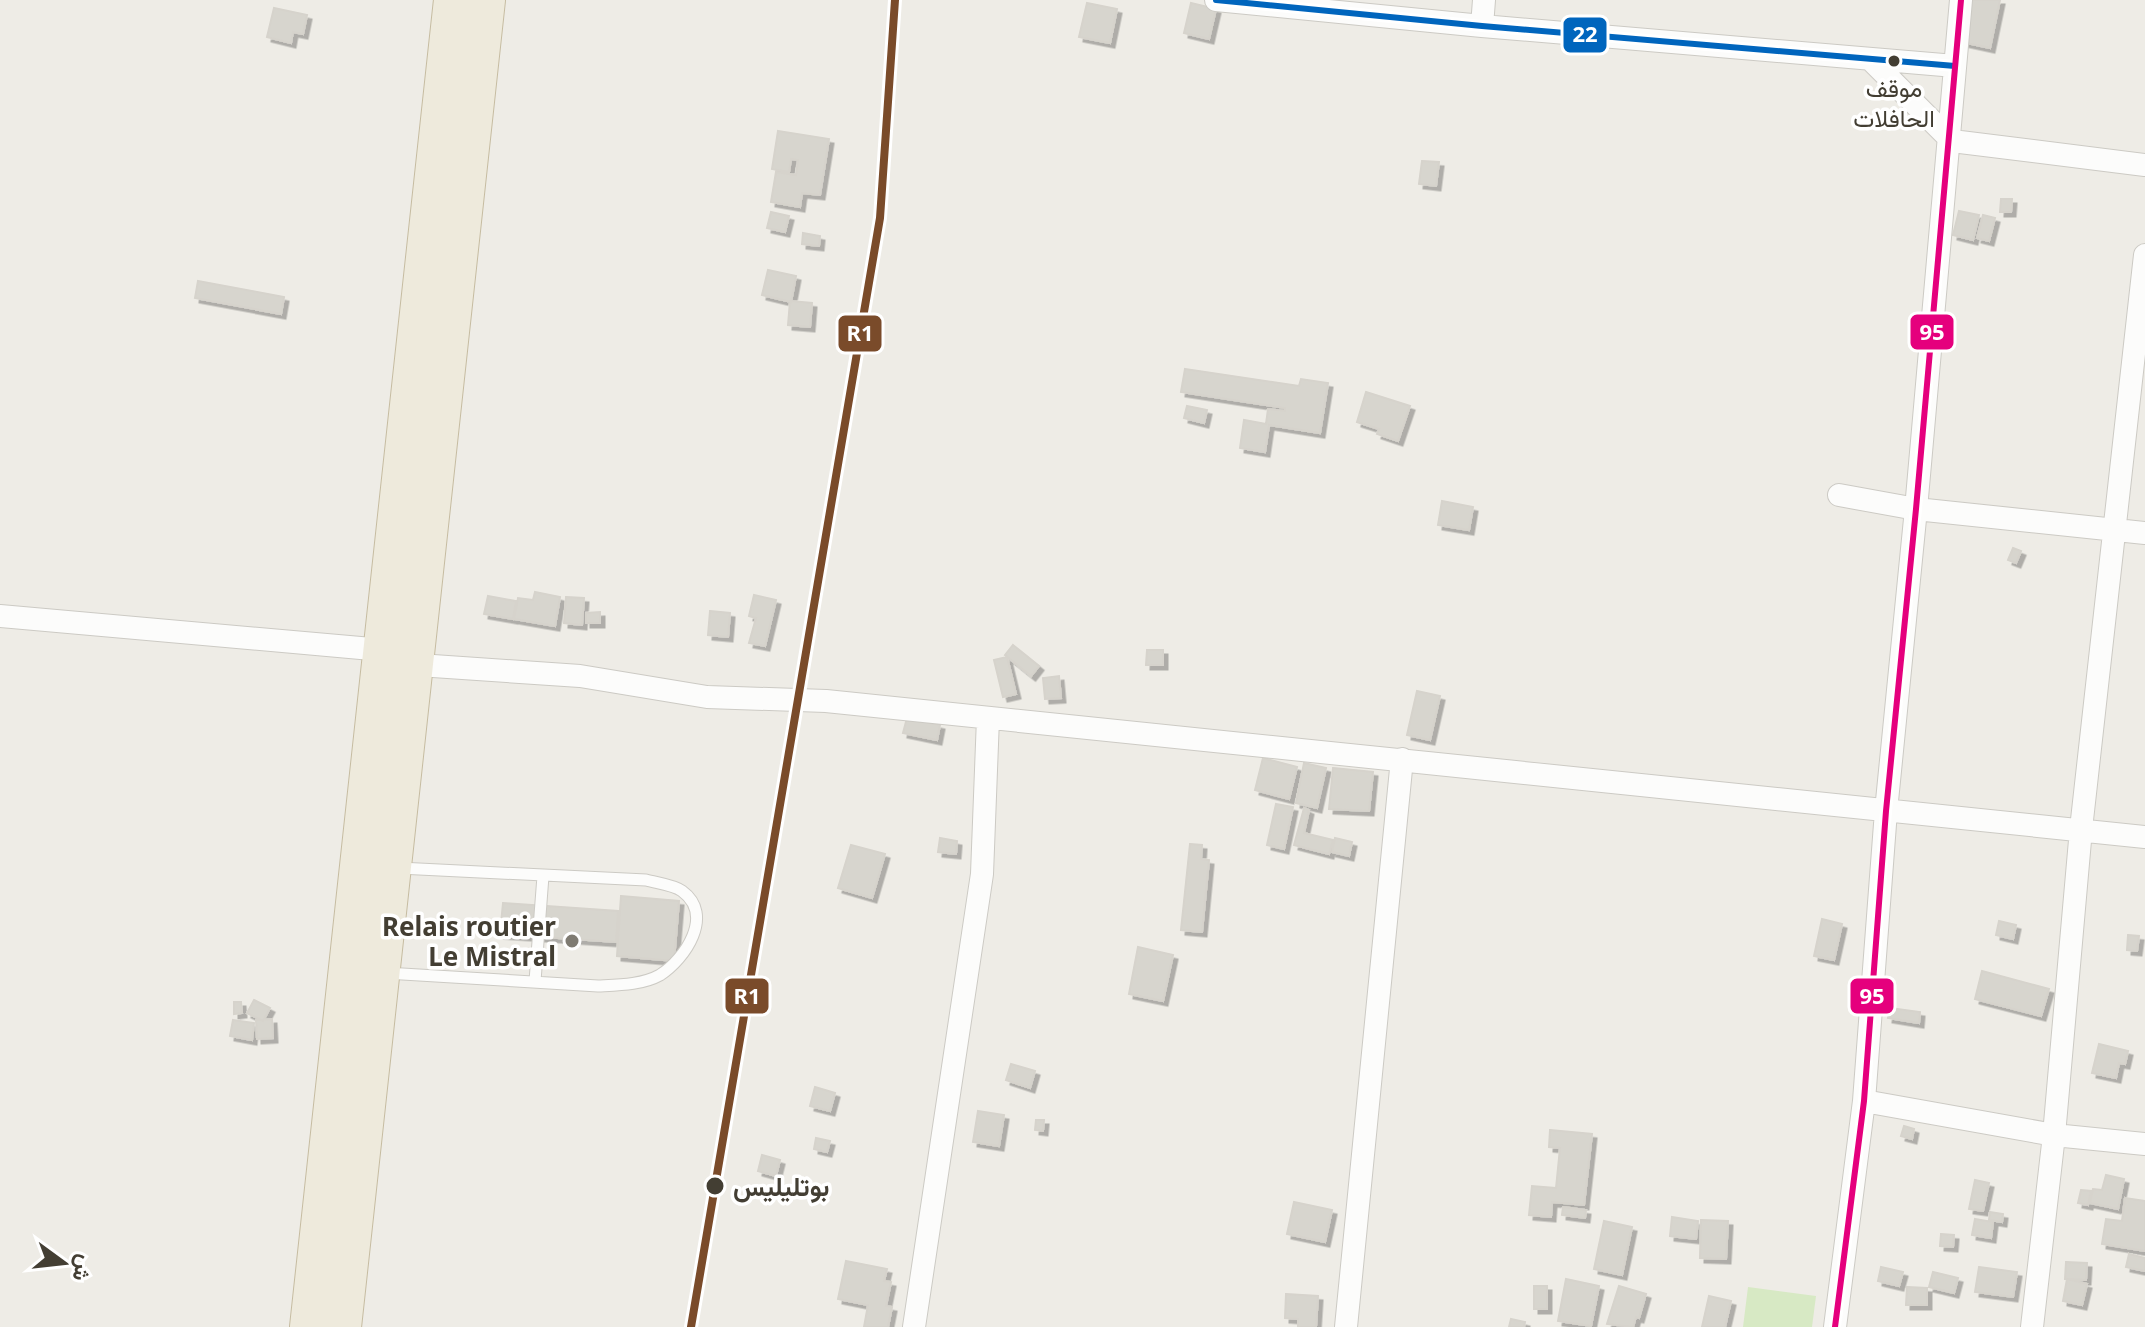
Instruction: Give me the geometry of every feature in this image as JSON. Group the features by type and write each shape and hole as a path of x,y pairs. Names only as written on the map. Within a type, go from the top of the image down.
{"highway":[{"path":"308,1327 452,0"},
{"path":"343,1327 487,0"}],"street":[{"path":"1216,0 1955,66"},
{"path":"1482,26 1484,0"},
{"path":"1835,1327 1864,1101 1886,811 1961,0"},
{"path":"1870,59 1952,141 2145,165"},
{"path":"2032,1327 2054,1135 2081,829 2145,255"},
{"path":"1839,495 1916,509 2145,533"},
{"path":"0,616 383,650"},
{"path":"433,666 580,676 707,697 826,701 2145,837"},
{"path":"914,1327 982,874 988,718"},
{"path":"1346,1327 1402,759"},
{"path":"1864,1101 2054,1135 2145,1144"}],"lane":[{"path":"382,972 598,986 630,984 658,976 675,963 690,946 697,921 694,904 682,890 646,880 394,867"},
{"path":"535,981 543,876"}],"green space":[{"path":"1748,1287 1816,1296 1812,1327 1743,1327"}],"building":[{"path":"1970,0 2000,0 1990,48 1962,42"},
{"path":"1087,3 1117,9 1110,43 1079,37"},
{"path":"1191,3 1216,9 1209,39 1184,33"},
{"path":"274,8 307,15 303,34 293,32 291,43 267,37"},
{"path":"778,131 829,139 820,195 802,193 800,207 771,202 776,172 796,175 798,160 791,159 789,172 772,169"},
{"path":"1422,161 1439,162 1436,186 1419,184"},
{"path":"2001,199 2012,199 2011,212 2000,212"},
{"path":"1959,211 1979,215 1973,240 1953,235"},
{"path":"771,212 789,216 785,232 767,228"},
{"path":"1983,215 1995,218 1989,241 1977,238"},
{"path":"803,233 820,236 819,246 802,244"},
{"path":"768,270 796,276 791,302 762,295"},
{"path":"198,281 284,297 281,314 195,298"},
{"path":"790,301 812,303 810,327 788,325"},
{"path":"1185,369 1299,386 1301,379 1328,383 1320,433 1269,425 1265,452 1240,448 1244,420 1266,424 1268,409 1285,411 1285,408 1181,392"},
{"path":"1366,392 1410,406 1398,441 1377,434 1379,429 1357,422"},
{"path":"1187,406 1207,410 1204,423 1184,418"},
{"path":"1442,501 1473,507 1469,530 1438,525"},
{"path":"2013,548 2021,551 2016,563 2008,560"},
{"path":"535,592 560,597 555,626 514,619 518,598 533,600"},
{"path":"754,595 776,600 765,646 749,643 756,618 749,616"},
{"path":"488,596 516,601 513,619 484,614"},
{"path":"566,597 584,598 582,625 564,623"},
{"path":"710,611 730,613 728,637 708,635"},
{"path":"600,612 600,623 586,623 586,613"},
{"path":"1013,645 1039,666 1031,676 1005,655"},
{"path":"1147,650 1163,650 1163,665 1146,665"},
{"path":"1007,657 1016,694 1003,697 994,660"},
{"path":"1059,676 1061,698 1045,699 1043,678"},
{"path":"1417,691 1440,696 1430,740 1407,735"},
{"path":"907,718 940,725 937,740 903,733"},
{"path":"1263,758 1297,767 1289,799 1255,790"},
{"path":"1304,763 1326,768 1317,808 1296,803"},
{"path":"1333,768 1373,772 1369,811 1329,809"},
{"path":"1276,804 1293,807 1284,849 1267,845"},
{"path":"1304,808 1309,810 1304,833 1333,840 1329,854 1294,845"},
{"path":"940,838 957,841 956,854 938,852"},
{"path":"1335,838 1352,842 1349,856 1332,852"},
{"path":"1190,844 1202,845 1201,859 1209,860 1202,932 1181,930"},
{"path":"851,845 885,854 872,898 838,888"},
{"path":"621,896 679,901 674,961 617,956"},
{"path":"503,903 618,911 616,942 500,934"},
{"path":"1822,919 1842,924 1834,960 1814,956"},
{"path":"1999,921 2016,925 2013,939 1996,935"},
{"path":"2128,935 2139,936 2137,951 2127,950"},
{"path":"1138,947 1173,955 1163,1001 1129,994"},
{"path":"1982,971 2049,989 2041,1016 1975,999"},
{"path":"254,1000 270,1008 263,1021 247,1013"},
{"path":"234,1002 241,1002 242,1013 234,1014"},
{"path":"1890,1008 1920,1012 1919,1023 1888,1018"},
{"path":"272,1019 273,1038 257,1039 256,1020"},
{"path":"233,1020 254,1023 252,1040 230,1036"},
{"path":"2099,1044 2128,1051 2125,1064 2119,1063 2116,1078 2092,1073"},
{"path":"1011,1064 1035,1071 1030,1088 1006,1080"},
{"path":"815,1087 835,1093 830,1111 810,1106"},
{"path":"978,1111 1004,1115 999,1146 973,1142"},
{"path":"1036,1120 1044,1120 1043,1131 1035,1130"},
{"path":"1904,1126 1914,1129 1912,1139 1901,1136"},
{"path":"1550,1130 1592,1134 1584,1205 1552,1202 1551,1217 1529,1215 1532,1186 1556,1188 1560,1148 1549,1147"},
{"path":"816,1138 830,1141 827,1152 814,1149"},
{"path":"762,1155 780,1160 776,1176 758,1171"},
{"path":"2106,1175 2124,1179 2118,1209 2090,1203 2093,1189 2102,1190"},
{"path":"1975,1180 1989,1183 1983,1211 1969,1209"},
{"path":"2081,1190 2091,1191 2088,1205 2078,1203"},
{"path":"2125,1198 2145,1201 2145,1251 2102,1244 2106,1219 2122,1221"},
{"path":"1294,1202 1332,1210 1325,1242 1287,1234"},
{"path":"1563,1207 1586,1210 1585,1218 1562,1215"},
{"path":"1990,1212 2003,1214 2002,1222 1989,1220"},
{"path":"1672,1217 1698,1221 1696,1239 1670,1236"},
{"path":"1975,1219 1993,1222 1991,1238 1972,1235"},
{"path":"1701,1220 1728,1221 1726,1259 1700,1258"},
{"path":"1604,1221 1632,1227 1622,1275 1594,1269"},
{"path":"1941,1234 1954,1235 1953,1247 1940,1246"},
{"path":"2129,1254 2145,1258 2145,1271 2126,1267"},
{"path":"846,1261 887,1269 884,1281 891,1282 886,1306 892,1307 888,1327 864,1327 868,1305 838,1299"},
{"path":"2066,1262 2087,1263 2086,1280 2065,1279"},
{"path":"1881,1267 1903,1272 1899,1286 1878,1281"},
{"path":"1979,1267 2017,1272 2013,1297 1975,1292"},
{"path":"1933,1272 1958,1278 1954,1293 1929,1287"},
{"path":"1566,1279 1599,1286 1591,1326 1558,1321"},
{"path":"2067,1279 2087,1284 2082,1305 2063,1301"},
{"path":"1534,1286 1547,1286 1547,1309 1534,1309"},
{"path":"1619,1286 1646,1294 1633,1327 1607,1324"},
{"path":"1907,1287 1927,1288 1927,1305 1906,1305"},
{"path":"1286,1294 1318,1296 1316,1327 1298,1327 1298,1319 1285,1318"},
{"path":"1709,1296 1731,1301 1725,1327 1702,1327"},
{"path":"1511,1319 1525,1322 1524,1327 1509,1327"}],"transit line":[{"name":"R1","path":"691,1327 880,218 895,0"},
{"name":"22","path":"1216,0 1955,66"},
{"name":"95","path":"1835,1327 1864,1101 1886,811 1961,0"}],"place":[{"name":"موقف الحافلات","path":"1894,61"},
{"name":"Relais routier Le Mistral","path":"572,941"},
{"name":"بوتليليس","path":"715,1186"}]}
